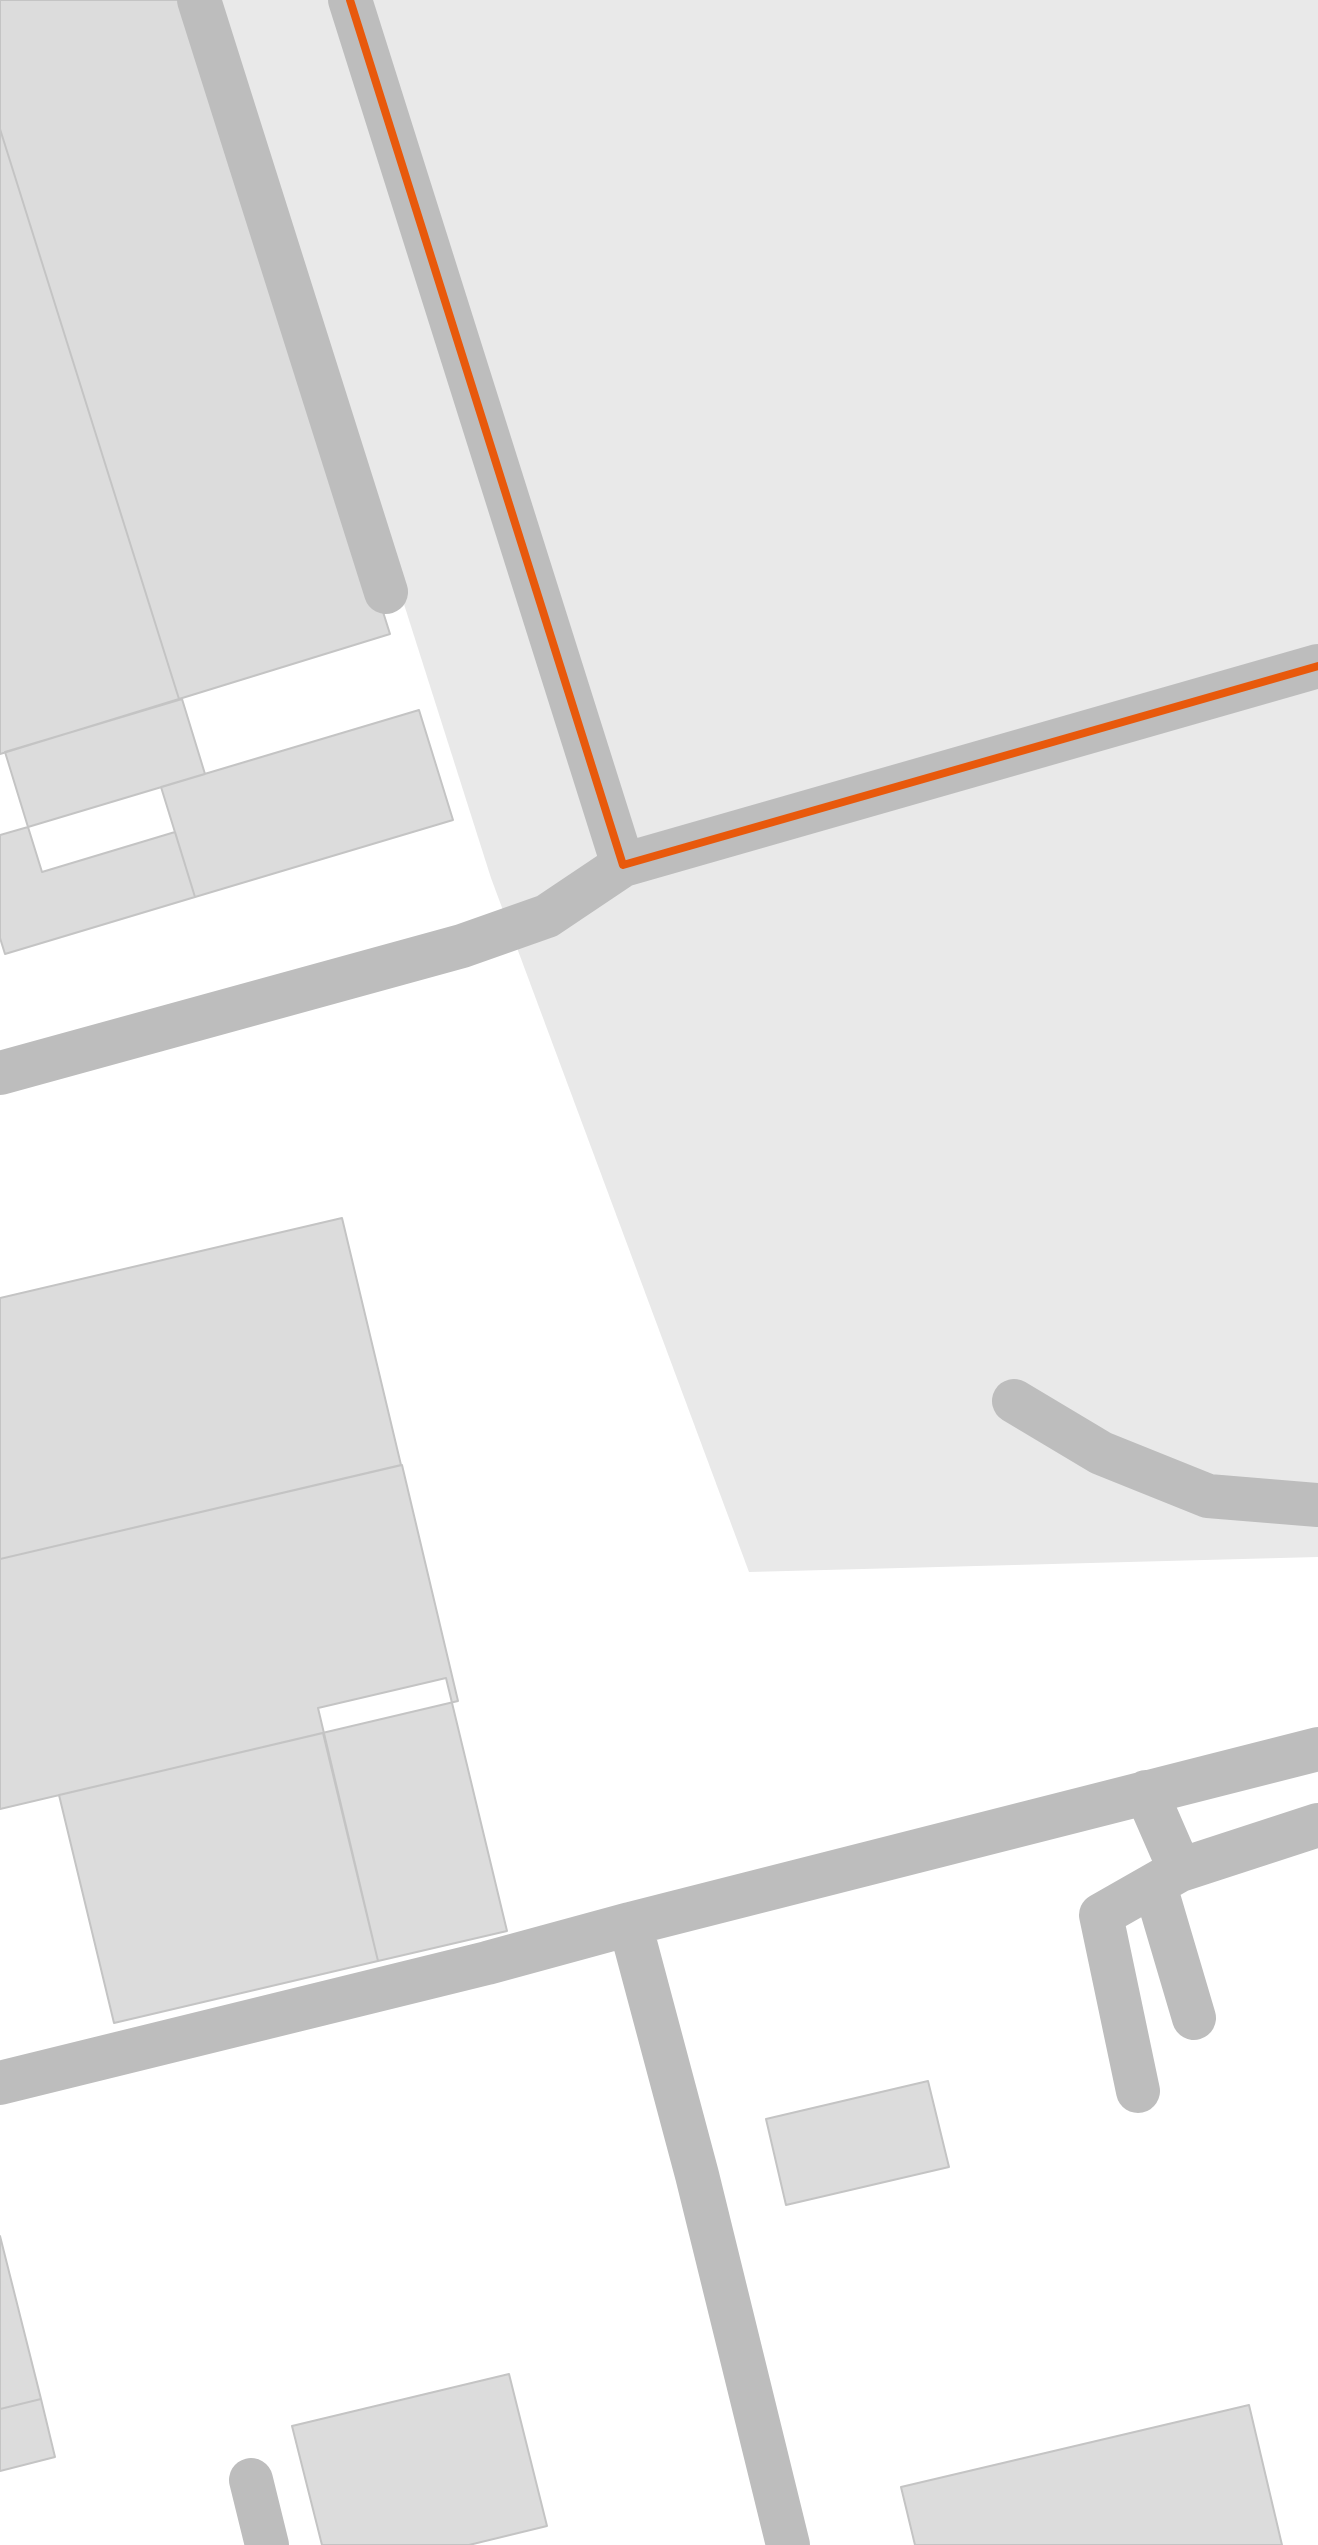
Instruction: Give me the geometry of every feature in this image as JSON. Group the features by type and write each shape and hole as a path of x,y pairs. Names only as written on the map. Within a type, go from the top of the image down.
{"street":[{"path":"199,0 386,592"},
{"path":"350,0 623,865"},
{"path":"0,1073 462,946 547,916 623,865 1318,666"},
{"path":"1014,1401 1101,1453 1208,1496 1318,1505"},
{"path":"0,2083 487,1963 1318,1749"},
{"path":"1146,1792 1168,1878 1194,2018"},
{"path":"1138,2091 1101,1915 1168,1878 1318,1825"},
{"path":"630,1924 697,2175 788,2545"},
{"path":"251,2480 267,2545"}],"shaded area":[{"path":"212,0 1318,0 1318,1557 749,1572 491,878"}],"building":[{"path":"0,0 190,0 390,634 179,699 0,129"},
{"path":"0,129 179,699 0,754"},
{"path":"182,699 205,774 28,827 5,752"},
{"path":"419,710 453,820 195,897 161,787"},
{"path":"28,827 42,872 175,832 195,897 5,954 0,938 0,835"},
{"path":"342,1218 401,1465 0,1559 0,1298"},
{"path":"402,1465 458,1701 0,1809 0,1559"},
{"path":"446,1678 507,1931 378,1961 318,1708"},
{"path":"323,1733 378,1961 114,2023 59,1795"},
{"path":"928,2081 949,2167 786,2205 766,2119"},
{"path":"0,2236 41,2399 0,2409"},
{"path":"509,2374 547,2526 469,2545 322,2545 292,2426"},
{"path":"41,2399 55,2457 0,2471 0,2409"},
{"path":"1249,2405 1282,2545 915,2545 901,2487"}],"cycle path":[{"path":"350,0 623,865 1318,666"}]}
